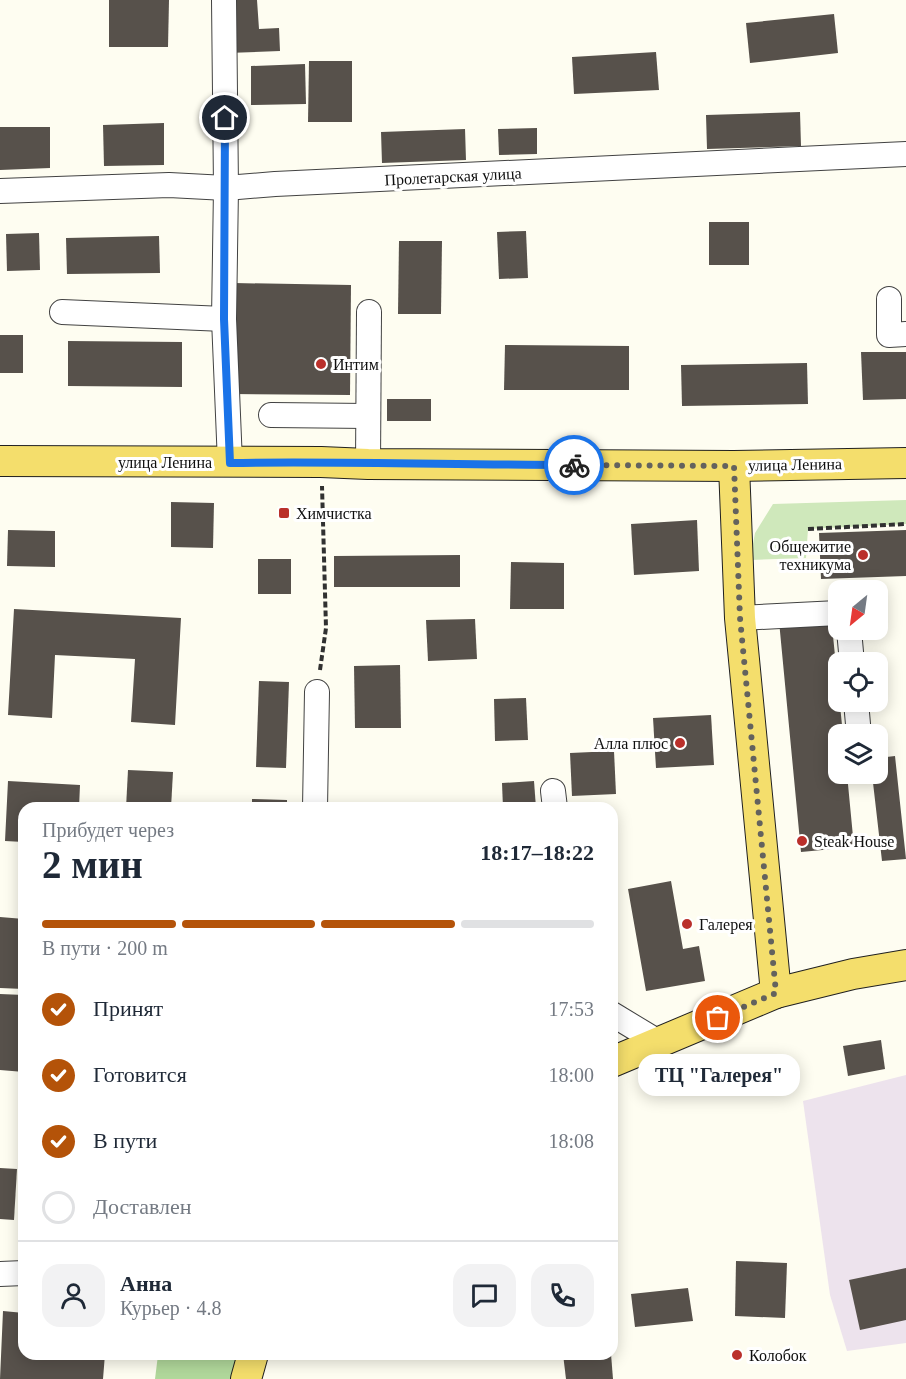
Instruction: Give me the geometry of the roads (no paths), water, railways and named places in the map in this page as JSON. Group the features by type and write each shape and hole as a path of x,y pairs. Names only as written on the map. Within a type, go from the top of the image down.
{"main road":[{"name":"улица Ленина","path":"0,461 734,466 906,463"},
{"path":"734,466 740,618 776,993"},
{"path":"618,1060 776,993 853,974 906,965"},
{"path":"246,1379 251,1360"}],"street":[{"path":"224,0 226,188 224,319 230,463"},
{"name":"Пролетарская улица","path":"0,191 169,185 226,188 906,154"},
{"path":"889,299 889,335 906,334"},
{"path":"62,312 224,319"},
{"path":"368,464 369,312"},
{"path":"271,415 368,416"},
{"path":"740,618 828,614"},
{"path":"315,802 317,692"},
{"path":"618,1018 660,1043"},
{"path":"0,1274 18,1273"}],"place":[{"name":"Интим","path":"321,364"},
{"name":"Химчистка","path":"284,513"},
{"name":"Общежитие техникума","path":"863,555"},
{"name":"Алла плюс","path":"680,743"},
{"name":"Steak House","path":"802,841"},
{"name":"Галерея","path":"687,924"},
{"name":"ТЦ \"Галерея\"","path":"718,1018"},
{"name":"Колобок","path":"737,1355"}]}
